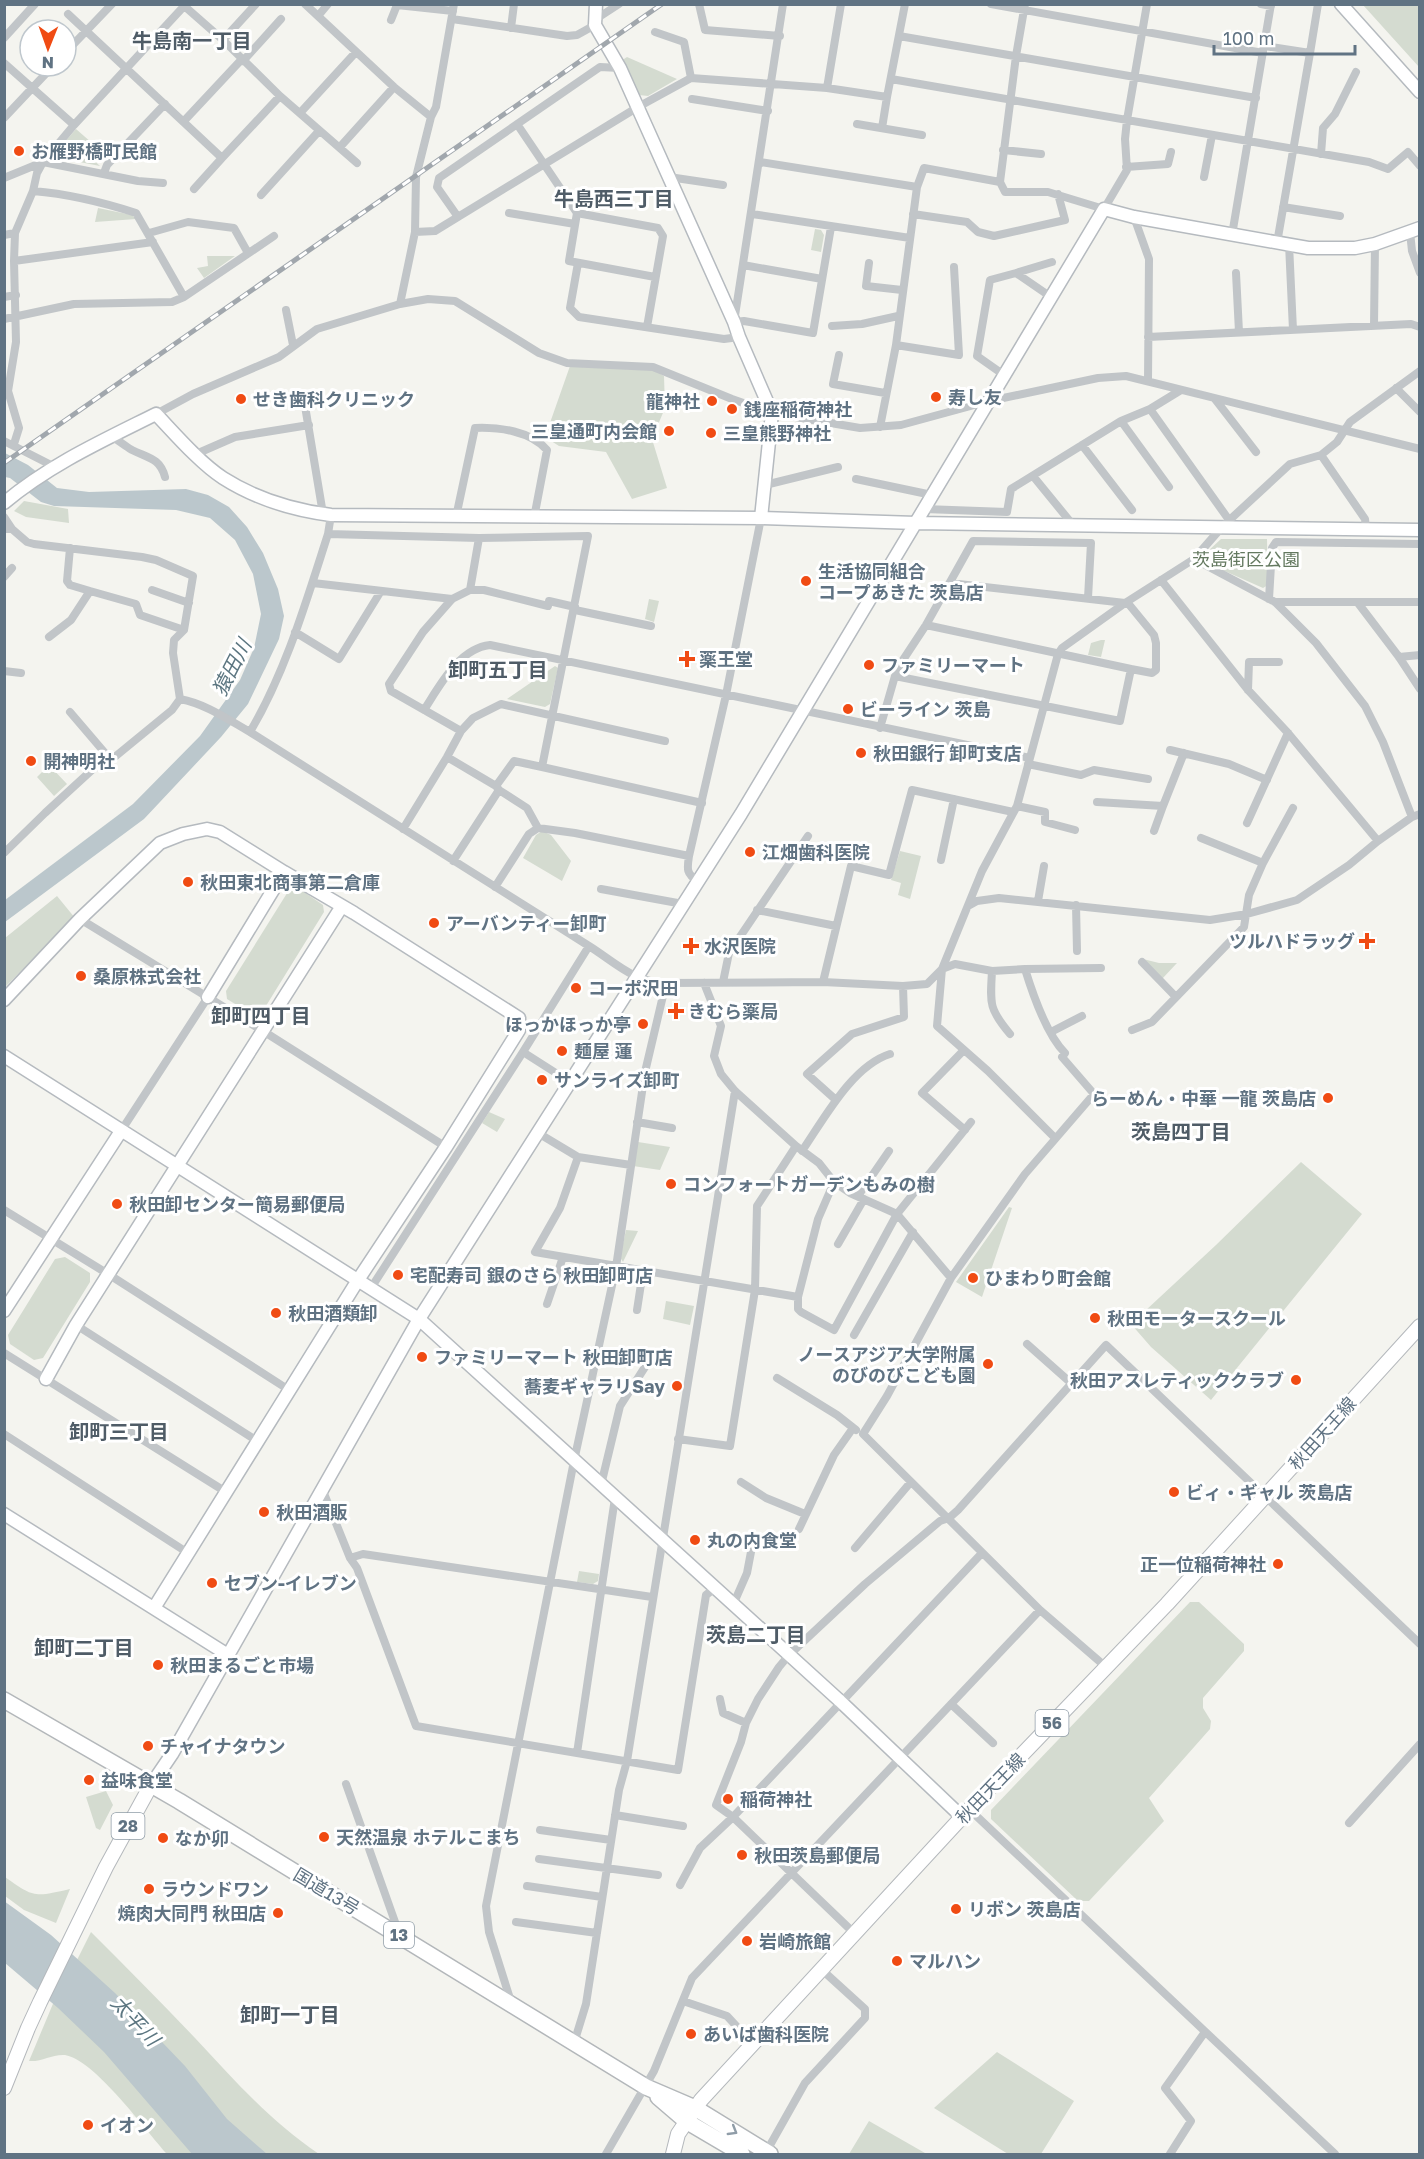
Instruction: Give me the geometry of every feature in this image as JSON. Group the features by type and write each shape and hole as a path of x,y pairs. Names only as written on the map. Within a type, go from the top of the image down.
{"highway":[{"name":"国道13号","path":"4,1700 151,1785 691,2115"},
{"name":"13","path":"691,2115 767,2154"},
{"name":"13","path":"691,2115 742,2154"}],"main road":[{"name":"秋田天王線","path":"673,2154 678,2134 691,2115 753,2044 965,1813 1106,1667 1419,1326"},
{"name":"28","path":"4,2088 28,2028 70,1940 106,1867 151,1785"}],"street":[{"path":"4,38 35,4"},
{"path":"78,39 112,4"},
{"path":"223,40 256,4"},
{"path":"305,4 394,87 430,117"},
{"path":"318,16 328,4"},
{"path":"511,28 514,4"},
{"path":"596,4 596,22 638,107 772,413 761,518 726,695 686,871 689,876 698,881"},
{"path":"391,20 397,5 453,11 511,28 567,36 577,35 619,4"},
{"path":"699,4 705,30 780,36"},
{"path":"734,322 780,36 783,4"},
{"path":"827,88 841,4"},
{"path":"882,128 905,4"},
{"path":"991,4 1025,8 1142,32 1310,53"},
{"path":"151,1785 172,1754 419,1319 803,712 1127,170 1125,139 1127,120 1147,4"},
{"path":"1232,235 1271,5 1261,4"},
{"path":"1293,330 1283,244 1284,207 1318,4"},
{"path":"1341,4 1419,92"},
{"path":"14,444 19,428 8,391 16,342 15,233 33,191 37,173 43,162 74,125 184,5 280,96 357,163"},
{"path":"1025,8 1016,56 1000,182 1005,192 1048,192 1134,217 1308,248 1354,248 1375,244 1415,230 1412,251 1419,273"},
{"path":"400,304 415,232 416,177 430,117 436,107 453,11"},
{"path":"68,15 222,158"},
{"path":"184,121 281,19"},
{"path":"655,32 684,42 691,78"},
{"path":"899,36 1256,98"},
{"path":"300,112 356,52"},
{"path":"4,63 74,125"},
{"path":"458,217 437,187 439,178 600,67 620,68"},
{"path":"1322,154 1323,128 1335,114 1356,72"},
{"path":"4,118 41,78"},
{"path":"415,232 435,231 638,107 691,78 827,88 888,97"},
{"path":"891,79 1369,162 1388,169 1408,152 1419,166"},
{"path":"340,147 394,87"},
{"path":"194,189 280,96"},
{"path":"692,99 768,111"},
{"path":"104,173 107,165 165,104"},
{"path":"518,124 577,213 569,261 656,277"},
{"path":"857,124 922,135"},
{"path":"261,195 320,131"},
{"path":"1204,177 1212,135"},
{"path":"1004,150 1041,154"},
{"path":"1126,167 1168,164 1171,152"},
{"path":"4,178 43,162 138,181 163,183"},
{"path":"760,162 917,187"},
{"path":"880,427 896,345 898,316 917,187 924,168 1000,182"},
{"path":"669,177 723,185"},
{"path":"33,191 73,196 136,213 184,297"},
{"path":"913,214 966,222 978,232 994,236 1065,220 1058,194"},
{"path":"1284,207 1340,216"},
{"path":"509,213 575,224"},
{"path":"577,213 658,228 663,236 647,327"},
{"path":"752,214 910,238"},
{"path":"1134,217 1149,259 1148,381"},
{"path":"149,233 188,222 234,228 248,253"},
{"path":"734,322 744,321 813,333 831,227"},
{"path":"4,235 15,233"},
{"path":"4,319 74,304 172,302 184,297 274,236"},
{"path":"14,261 153,242"},
{"path":"1374,326 1375,244"},
{"path":"1004,375 977,356 990,280 1052,262"},
{"path":"578,263 570,308 579,316 724,339 739,337"},
{"path":"869,263 866,286 902,290"},
{"path":"742,265 822,279"},
{"path":"896,345 959,355 954,267"},
{"path":"1016,273 1051,297"},
{"path":"1236,273 1239,332"},
{"path":"4,297 16,296"},
{"path":"9,499 50,470 111,436 193,394 279,357 317,329 400,304 428,299 456,301 539,353 567,363 653,367 772,413 860,428 901,425 989,402 1098,378 1126,376 1419,450"},
{"path":"286,310 293,345"},
{"path":"832,326 862,324 898,316"},
{"path":"1148,337 1411,324 1419,327"},
{"path":"4,344 16,342"},
{"path":"839,356 834,384 885,393"},
{"path":"1055,1138 988,1071 937,1026 942,969 982,871 1015,809 1058,654 1062,648 1126,603 1194,559 1226,524 1290,464 1321,455 1337,442 1350,422 1419,371"},
{"path":"1396,388 1419,412"},
{"path":"924,509 1007,512 1011,489 1121,421 1150,409 1181,390"},
{"path":"1215,399 1256,452"},
{"path":"250,732 281,671 328,534 327,514 304,400"},
{"path":"1150,409 1226,524"},
{"path":"156,414 222,477 267,501 327,514 534,518 761,518 1073,525 1226,524 1419,530"},
{"path":"1121,421 1169,487"},
{"path":"196,454 235,437 309,425"},
{"path":"456,517 475,428 489,428 528,436 540,441 547,450 534,518"},
{"path":"111,436 132,450 151,458 162,468 165,477"},
{"path":"4,441 14,444 50,470"},
{"path":"1082,445 1132,510"},
{"path":"1321,455 1365,519 1366,529"},
{"path":"765,485 838,467"},
{"path":"1033,476 1073,525"},
{"path":"856,479 932,495"},
{"path":"4,517 8,529 27,542 149,559 193,576 184,630 174,640 173,653 180,699 172,710 111,760 86,776 4,853"},
{"path":"328,534 479,538 588,536 542,767"},
{"path":"470,591 479,538"},
{"path":"880,728 897,669 926,626 974,541 1091,543 1088,598"},
{"path":"1272,601 1272,548 1276,542 1419,544"},
{"path":"70,548 67,581 70,585 136,604 140,615 184,630"},
{"path":"968,906 988,898 1038,901 1210,920 1247,914 1297,900 1416,816 1365,706 1316,643 1272,601 1194,559"},
{"path":"4,577 12,568"},
{"path":"1161,580 1248,690 1288,733 1378,841"},
{"path":"312,583 452,599"},
{"path":"926,626 1131,669 1152,673 1156,670 1154,635 1126,603 950,583"},
{"path":"152,590 189,603"},
{"path":"460,731 391,691 389,684 423,632 452,599 470,591 484,590 548,606 549,601 651,626"},
{"path":"49,637 71,620 90,591"},
{"path":"295,632 339,659 381,591"},
{"path":"1272,601 1419,602"},
{"path":"1358,603 1399,657 1419,689"},
{"path":"424,710 452,667 481,646 490,645 1029,761 1081,776 1095,770 1148,779"},
{"path":"1399,657 1419,655"},
{"path":"1248,690 1249,662 1279,662"},
{"path":"895,676 1120,721 1131,669"},
{"path":"4,671 21,673"},
{"path":"180,699 208,708 250,732 636,978 666,983 823,982 903,986 927,984 942,969 956,964 992,971 1101,968"},
{"path":"403,829 447,757 460,731 473,718 501,704 665,741"},
{"path":"70,712 111,760"},
{"path":"1247,823 1288,733"},
{"path":"1170,750 1229,764 1267,780"},
{"path":"1154,831 1184,753"},
{"path":"447,757 527,808 538,828"},
{"path":"453,861 514,761 702,803"},
{"path":"823,982 851,866 889,875 912,790 954,799 1045,812 1046,822 1075,830"},
{"path":"940,860 954,799"},
{"path":"1097,802 1163,806"},
{"path":"1132,1030 1152,1022 1244,927 1249,895 1263,863 1293,808"},
{"path":"495,887 529,834 538,828 575,833 689,856"},
{"path":"4,1000 80,920 160,843 183,834 207,829 220,832 519,1018 519,1030 289,1389 154,1608"},
{"path":"723,982 729,953 808,836"},
{"path":"1201,838 1263,863"},
{"path":"1038,901 1044,866"},
{"path":"4,1311 208,997 284,872"},
{"path":"601,889 683,904"},
{"path":"1076,905 1077,951"},
{"path":"46,1379 76,1324 342,906"},
{"path":"757,910 836,926"},
{"path":"80,920 263,1031 446,1147"},
{"path":"371,1288 589,946"},
{"path":"1142,962 1175,996"},
{"path":"863,1434 887,1396 951,1278 1025,1174 1094,1094 1062,1057 1065,1053 1056,1044 1034,1001 1025,969"},
{"path":"992,971 990,1002 999,1021 1010,1034"},
{"path":"513,2005 489,1932 486,1906 574,1461 616,1266 645,1072 666,983"},
{"path":"704,984 721,1026 714,1056 721,1074 735,1091 819,1163 834,1182 861,1198 897,1214 951,1278"},
{"path":"836,1100 807,1074 852,1034 904,1017 903,986"},
{"path":"1051,1032 1082,1016"},
{"path":"964,1050 922,1094 965,1130"},
{"path":"523,1052 570,1082"},
{"path":"678,1439 730,1446 755,1290 756,1206 836,1100 878,1058 890,1054"},
{"path":"4,1056 419,1319 662,1538 900,1758 965,1813 1335,2154"},
{"path":"574,2043 586,2004 606,1869 619,1790 627,1761 735,1091"},
{"path":"637,1122 672,1128"},
{"path":"834,1182 818,1219 798,1297 798,1309 834,1330 897,1214 971,1122"},
{"path":"538,1133 578,1157 631,1165"},
{"path":"838,1244 861,1198 890,1151"},
{"path":"578,1157 560,1208 535,1251 798,1297"},
{"path":"4,1210 289,1389"},
{"path":"854,1335 913,1232"},
{"path":"547,1304 563,1257"},
{"path":"637,1310 643,1271"},
{"path":"76,1324 257,1441"},
{"path":"1027,1344 1071,1383"},
{"path":"854,1933 733,1817 716,1805 741,1742 746,1723 758,1698 789,1655 865,1584 940,1521 949,1518 1106,1345 1419,1644"},
{"path":"4,1353 226,1492"},
{"path":"601,1485 620,1406 645,1367"},
{"path":"777,1378 863,1434 1040,1610 1106,1667"},
{"path":"799,1529 834,1455 853,1428"},
{"path":"4,1434 188,1553"},
{"path":"741,1482 766,1498 805,1514"},
{"path":"855,1548 910,1483"},
{"path":"323,1491 350,1558 357,1568 416,1726 678,1770 706,1595 715,1588"},
{"path":"577,1753 615,1498"},
{"path":"4,1514 228,1655"},
{"path":"733,1605 747,1573 754,1536"},
{"path":"680,1885 700,1848 733,1817 982,1553"},
{"path":"350,1558 363,1554 652,1598"},
{"path":"606,2154 618,2130 646,2087 692,1978 1040,1610"},
{"path":"720,1699 723,1713 746,1723"},
{"path":"951,1704 993,1743"},
{"path":"1349,1823 1419,1744"},
{"path":"346,1784 400,1936"},
{"path":"615,1815 683,1826"},
{"path":"540,1830 611,1840"},
{"path":"539,1859 658,1875"},
{"path":"527,1886 602,1897"},
{"path":"516,1922 597,1933"},
{"path":"767,2154 805,2083 865,2018 865,2009 821,1969"},
{"path":"683,2001 727,2016 753,2044"},
{"path":"1170,2154 1191,2121 1165,2088 1205,2032"}],"green space":[{"path":"1363,5 1419,5 1419,67"},
{"path":"627,57 677,79 648,96 639,95 621,61"},
{"path":"76,129 92,143 85,152 100,166 59,158 57,151"},
{"path":"98,208 132,215 136,219 95,222"},
{"path":"815,229 821,230 824,235 821,252 811,250"},
{"path":"207,256 235,256 204,278 197,268 208,266"},
{"path":"570,366 653,370 664,376 665,408 652,439 667,488 632,499 606,452 559,446 545,437"},
{"path":"24,501 68,509 69,523 26,517 14,511"},
{"name":"茨島街区公園","path":"1221,539 1267,539 1268,585 1263,588 1211,565 1207,552"},
{"path":"649,599 659,601 654,622 645,619"},
{"path":"1105,640 1101,657 1088,655 1091,643"},
{"path":"555,666 558,668 550,704 545,707 507,699"},
{"path":"49,765 67,784 54,796 37,777"},
{"path":"542,831 551,835 571,861 562,881 523,858 536,835"},
{"path":"900,851 921,856 910,899 898,895 901,883 891,880"},
{"path":"298,888 323,905 324,912 261,1014 253,1015 227,999 226,991 289,890"},
{"path":"57,896 75,918 5,987 5,938"},
{"path":"1143,959 1159,963 1177,963 1162,979"},
{"path":"489,1112 505,1119 497,1132 482,1123"},
{"path":"638,1142 670,1147 660,1170 633,1166"},
{"path":"1301,1162 1362,1214 1211,1400 1151,1347 1131,1324"},
{"path":"1009,1207 1012,1208 982,1297 956,1282"},
{"path":"626,1230 638,1231 623,1262 620,1257"},
{"path":"65,1257 90,1273 90,1282 43,1358 34,1360 10,1344 8,1335 55,1259"},
{"path":"666,1301 694,1306 690,1325 663,1319"},
{"path":"579,1571 599,1574 598,1581 593,1584 577,1582"},
{"path":"1190,1602 1199,1602 1244,1644 1244,1651 1203,1698 1203,1708 1211,1721 1210,1729 1149,1798 1164,1821 1089,1901 1078,1901 991,1819 991,1810"},
{"path":"106,1791 113,1805 100,1830 96,1828 86,1797"},
{"path":"5,1877 22,1889 35,1894 70,1889 56,1923 24,1910 5,1896"},
{"path":"91,1932 254,2100 319,2154 259,2154 77,1960"},
{"path":"55,1999 140,2086 195,2154 167,2154 105,2082 77,2060 60,2055 29,2061"},
{"path":"997,2052 1074,2101 1041,2154 1008,2154 934,2108"},
{"path":"869,2121 925,2153 925,2154 849,2154"}],"water":[{"path":"5,453 28,465 57,488 89,492 186,489 208,495 229,507 247,527 263,553 278,589 284,616 279,639 248,704 221,737 144,819 5,922 5,900 133,804 200,736 240,680 254,648 261,614 253,574 235,540 210,518 176,510 54,506 41,502 10,478 5,477"},
{"name":"太平川","path":"4,1901 51,1935 115,1993 185,2066 227,2119 267,2154 192,2154 104,2052 58,2008 5,1963"}],"railway":[{"path":"4,463 662,4"}],"place":[{"name":"お雁野橋町民館","path":"19,151"},
{"name":"寿し友","path":"936,397"},
{"name":"せき歯科クリニック","path":"241,399"},
{"name":"龍神社","path":"712,401"},
{"name":"銭座稲荷神社","path":"732,409"},
{"name":"三皇通町内会館","path":"669,431"},
{"name":"三皇熊野神社","path":"711,433"},
{"name":"生活協同組合 コープあきた 茨島店","path":"806,581"},
{"name":"薬王堂","path":"687,659"},
{"name":"ファミリーマート","path":"869,665"},
{"name":"ビーライン 茨島","path":"848,709"},
{"name":"秋田銀行 卸町支店","path":"861,753"},
{"name":"開神明社","path":"31,761"},
{"name":"江畑歯科医院","path":"750,852"},
{"name":"秋田東北商事第二倉庫","path":"188,882"},
{"name":"アーバンティー卸町","path":"434,923"},
{"name":"ツルハドラッグ","path":"1367,941"},
{"name":"水沢医院","path":"691,946"},
{"name":"桑原株式会社","path":"81,976"},
{"name":"コーポ沢田","path":"576,988"},
{"name":"きむら薬局","path":"676,1011"},
{"name":"ほっかほっか亭","path":"643,1024"},
{"name":"麺屋 蓮","path":"562,1051"},
{"name":"サンライズ卸町","path":"542,1080"},
{"name":"らーめん・中華 一龍 茨島店","path":"1328,1098"},
{"name":"コンフォートガーデンもみの樹","path":"671,1184"},
{"name":"秋田卸センター簡易郵便局","path":"117,1204"},
{"name":"宅配寿司 銀のさら 秋田卸町店","path":"398,1275"},
{"name":"ひまわり町会館","path":"973,1278"},
{"name":"秋田酒類卸","path":"276,1313"},
{"name":"秋田モータースクール","path":"1095,1318"},
{"name":"ファミリーマート 秋田卸町店","path":"422,1357"},
{"name":"ノースアジア大学附属 のびのびこども園","path":"988,1364"},
{"name":"秋田アスレティッククラブ","path":"1296,1380"},
{"name":"蕎麦ギャラリSay","path":"677,1386"},
{"name":"ビィ・ギャル 茨島店","path":"1174,1492"},
{"name":"秋田酒販","path":"264,1512"},
{"name":"丸の内食堂","path":"695,1540"},
{"name":"正一位稲荷神社","path":"1278,1564"},
{"name":"セブン-イレブン","path":"212,1583"},
{"name":"秋田まるごと市場","path":"158,1665"},
{"name":"チャイナタウン","path":"148,1746"},
{"name":"益味食堂","path":"89,1780"},
{"name":"稲荷神社","path":"728,1799"},
{"name":"天然温泉 ホテルこまち","path":"324,1837"},
{"name":"なか卯","path":"163,1838"},
{"name":"秋田茨島郵便局","path":"742,1855"},
{"name":"ラウンドワン","path":"149,1889"},
{"name":"リボン 茨島店","path":"956,1909"},
{"name":"焼肉大同門 秋田店","path":"278,1913"},
{"name":"岩崎旅館","path":"747,1941"},
{"name":"マルハン","path":"897,1961"},
{"name":"あいば歯科医院","path":"691,2034"},
{"name":"イオン","path":"88,2125"}],"district":[{"name":"牛島南一丁目","path":"192,40"},
{"name":"牛島西三丁目","path":"614,198"},
{"name":"卸町五丁目","path":"498,669"},
{"name":"卸町四丁目","path":"261,1015"},
{"name":"茨島四丁目","path":"1181,1131"},
{"name":"卸町三丁目","path":"119,1431"},
{"name":"茨島二丁目","path":"756,1634"},
{"name":"卸町二丁目","path":"84,1647"},
{"name":"卸町一丁目","path":"290,2014"}],"water label":[{"name":"猿田川","path":"231,667"}]}
